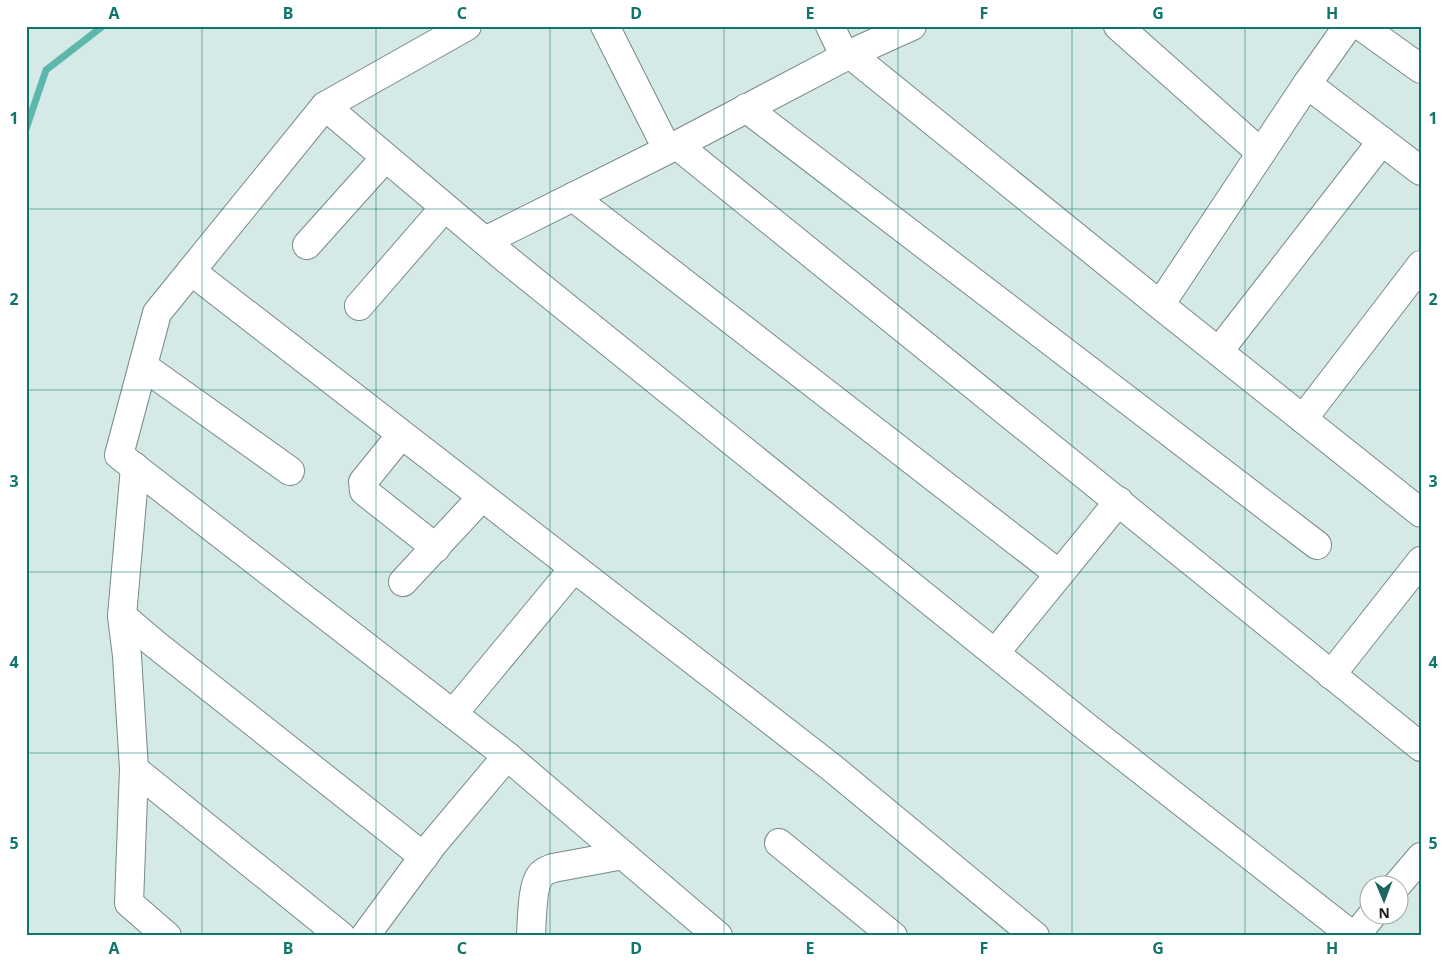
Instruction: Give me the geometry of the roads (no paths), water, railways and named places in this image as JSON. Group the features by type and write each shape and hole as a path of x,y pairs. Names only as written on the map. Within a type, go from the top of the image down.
{"street":[{"path":"467,26 325,106 191,271 157,313 119,455 507,756 718,936"},
{"path":"605,26 672,147 1119,501 1421,748"},
{"path":"830,26 848,55 1421,513"},
{"path":"1118,26 1261,153"},
{"path":"1160,305 1307,84 1348,26"},
{"path":"1361,26 1421,69"},
{"path":"485,241 902,28"},
{"path":"1307,84 1421,171"},
{"path":"325,106 444,208 1085,726 1354,936 1364,924"},
{"path":"746,108 1318,545"},
{"path":"1219,351 1382,141"},
{"path":"307,245 385,158"},
{"path":"573,197 1059,574"},
{"path":"359,306 444,208"},
{"path":"1303,419 1421,264"},
{"path":"191,271 831,767 1035,936"},
{"path":"143,366 290,471"},
{"path":"402,434 363,482 362,488 436,548"},
{"path":"135,468 122,616 127,656 134,769 129,904 167,936"},
{"path":"403,582 482,497"},
{"path":"995,653 1119,501"},
{"path":"1331,675 1421,561"},
{"path":"453,714 574,568"},
{"path":"122,616 424,857"},
{"path":"365,936 424,857 507,756"},
{"path":"134,769 341,936"},
{"path":"779,843 893,936"},
{"path":"531,934 536,885 539,877 544,872 553,868 623,855"},
{"path":"1407,874 1421,857"}],"waterway":[{"path":"26,129 46,70 103,26"}]}
